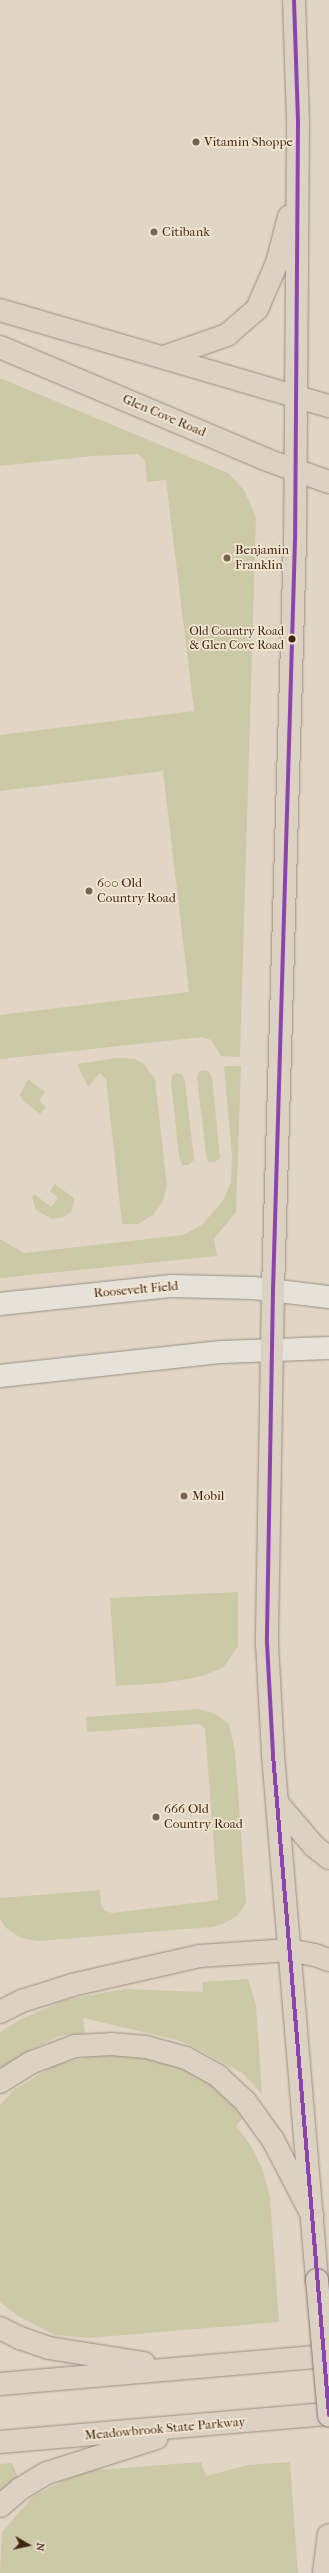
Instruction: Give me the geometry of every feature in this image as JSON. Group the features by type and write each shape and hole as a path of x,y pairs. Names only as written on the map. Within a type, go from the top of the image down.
{"main road":[{"path":"294,0 298,122 294,395 295,471 271,1349 267,1643 289,1950 329,2414"},
{"path":"164,357 227,335 257,309 277,263 298,181"},
{"path":"0,310 329,406"},
{"name":"Glen Cove Road","path":"0,347 295,471 329,482"},
{"path":"278,1804 314,1846 329,1858"},
{"path":"0,2012 22,2001 72,1984 200,1956 289,1950 315,1955 329,1960"},
{"path":"0,2082 30,2063 75,2046 110,2044 146,2047 186,2058 218,2076 246,2101 273,2140 312,2215"},
{"path":"0,2328 20,2338 49,2348 177,2368"},
{"path":"0,2384 329,2356"},
{"name":"Meadowbrook State Parkway","path":"0,2442 329,2414"},
{"path":"0,2506 20,2488 47,2473 197,2426"},
{"path":"324,2573 329,2535"}],"street":[{"name":"Roosevelt Field","path":"0,1304 153,1287 213,1286 273,1290 329,1297"},
{"path":"0,1376 222,1352 329,1348"}],"shaded area":[{"path":"0,378 228,473 244,490 256,517 240,1057 221,1056 211,1040 202,1037 0,1059 0,1015 189,992 163,771 0,791 0,735 194,711 166,480 147,482 145,461 138,454 93,456 0,466"},
{"path":"117,1058 135,1059 144,1064 155,1079 167,1186 163,1201 153,1215 138,1224 122,1224 106,1079 100,1073 88,1087 77,1064"},
{"path":"224,1066 241,1066 236,1212 214,1239 217,1256 0,1278 0,1239 24,1253 183,1235 202,1225 224,1199 231,1182 232,1155"},
{"path":"202,1070 208,1071 212,1077 220,1158 215,1162 208,1162 206,1153 197,1079 198,1073"},
{"path":"176,1073 182,1074 185,1080 194,1160 188,1165 182,1165 179,1156 171,1081 172,1076"},
{"path":"28,1079 45,1092 39,1101 46,1107 40,1114 22,1100 20,1095"},
{"path":"55,1184 74,1198 74,1202 71,1212 64,1217 52,1219 36,1210 32,1197 34,1194 51,1207 58,1198 50,1191"},
{"path":"238,1592 238,1646 224,1667 203,1676 164,1683 116,1686 110,1598"},
{"path":"198,1709 214,1713 229,1724 235,1751 246,1903 237,1916 225,1923 212,1927 37,1941 21,1938 6,1928 0,1919 0,1898 100,1890 101,1905 105,1911 112,1913 218,1900 205,1729 201,1724 87,1732 86,1717"},
{"path":"248,1979 256,2005 262,2094 242,2073 194,2047 177,2040 83,2018 85,2033 60,2036 30,2050 0,2070 0,2032 21,2019 65,2000 124,1989 203,1992 202,1982"},
{"path":"138,2054 178,2066 218,2087 246,2114 236,2126 250,2144 262,2168 270,2197 279,2322 89,2338 55,2335 18,2316 0,2302 0,2105 15,2089 57,2064 95,2056"},
{"path":"201,2462 206,2476 248,2465 290,2462 298,2573 0,2573 2,2532 33,2496 84,2471"},
{"path":"12,2463 18,2478 0,2493 0,2464"}],"transit line":[{"path":"294,0 298,123 295,540 273,1290 267,1643 273,1755 329,2415"}],"place":[{"name":"Vitamin Shoppe","path":"196,142"},
{"name":"Citibank","path":"154,232"},
{"name":"Benjamin Franklin","path":"227,558"},
{"name":"Old Country Road & Glen Cove Road","path":"292,639"},
{"name":"600 Old Country Road","path":"89,891"},
{"name":"Mobil","path":"184,1496"},
{"name":"666 Old Country Road","path":"156,1817"}]}
